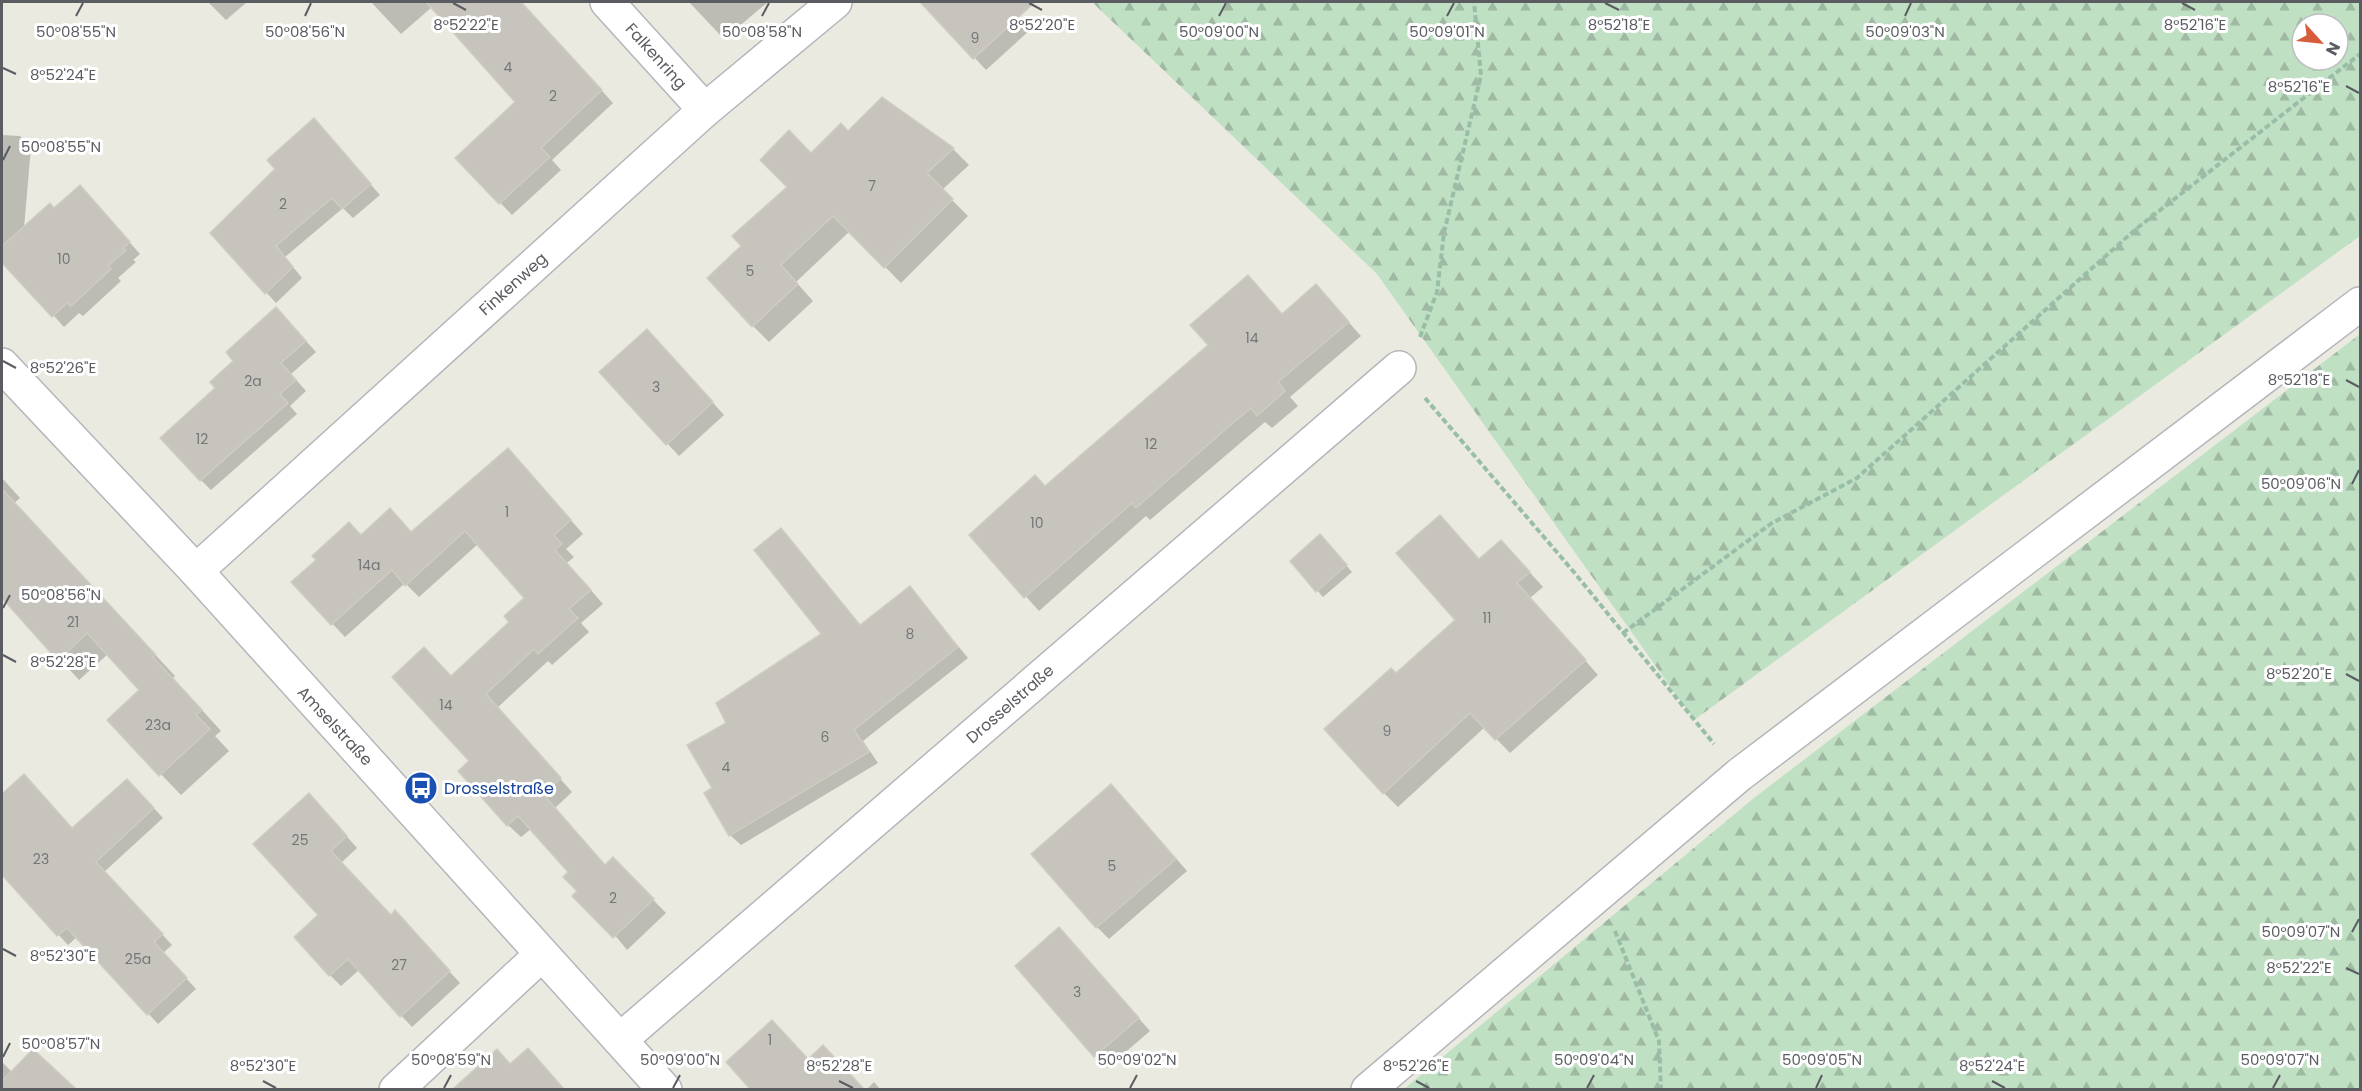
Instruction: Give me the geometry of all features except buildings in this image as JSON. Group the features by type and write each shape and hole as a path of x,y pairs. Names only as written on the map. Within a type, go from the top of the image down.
{"street":[{"name":"Falkenring","path":"607,2 705,110"},
{"name":"Finkenweg","path":"196,571 705,110 835,2"},
{"path":"1368,1089 1739,775 2361,304"},
{"name":"Amselstraße","path":"2,365 196,571 541,955 665,1089"},
{"name":"Drosselstraße","path":"620,1040 1399,368"},
{"path":"396,1089 541,955"}],"path":[{"path":"1474,2 1481,75 1444,232 1437,292 1423,333 1399,368 1623,633 1739,775"},
{"path":"1623,633 1772,523 1857,478 2136,229 2361,54"},
{"path":"1600,893 1659,1041 1661,1089"}],"green space":[{"path":"1092,2 2360,2 2360,236 1694,720 1377,274"},
{"path":"2360,334 2360,1089 1404,1089 1754,798"}],"place":[{"name":"Drosselstraße","path":"421,788"}]}
